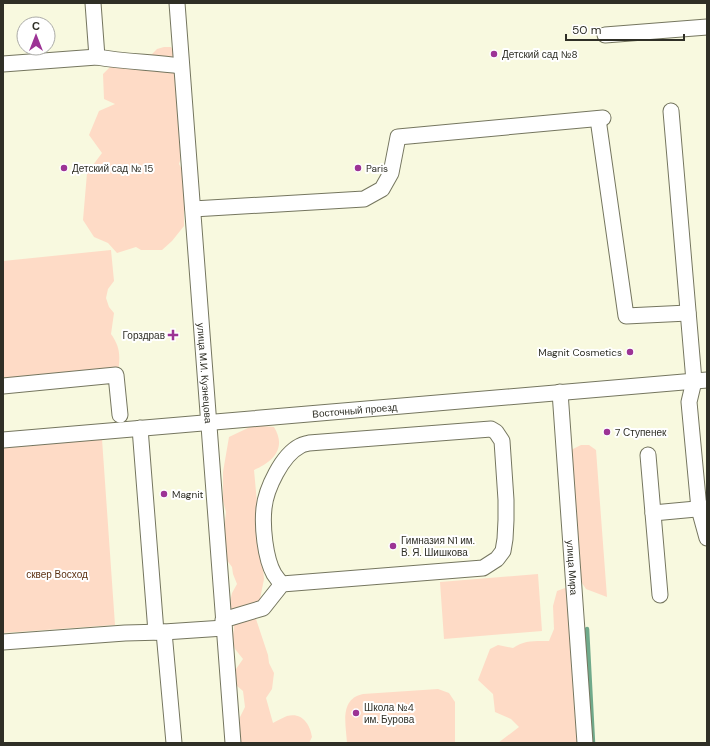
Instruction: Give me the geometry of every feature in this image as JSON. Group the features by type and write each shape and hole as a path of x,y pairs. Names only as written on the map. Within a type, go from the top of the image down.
{"street":[{"path":"93,3 97,57"},
{"name":"улица М.И. Кузнецова","path":"177,3 233,743"},
{"path":"605,35 707,26"},
{"path":"3,64 97,57 120,61 181,66"},
{"path":"671,111 688,313 701,380 689,402 707,538"},
{"path":"193,209 364,199 382,189 391,173 398,137 600,119 626,316 688,313"},
{"path":"3,386 116,376 120,415"},
{"name":"Восточный проезд","path":"3,440 701,380"},
{"name":"улица Мира","path":"560,392 584,743"},
{"path":"140,428 160,632 174,743"},
{"path":"3,642 125,633 160,632 223,624 263,608 282,584 483,568 497,559 502,551 505,539 506,500 502,441 496,432 491,429 309,443 300,446 290,454 280,467 267,494 264,507 265,542 268,557 274,574 282,584"},
{"path":"648,455 660,595"},
{"path":"653,513 703,509"}],"green space":[{"path":"171,47 178,60 180,76 184,148 179,164 184,173 184,226 172,241 162,250 141,250 136,247 117,253 108,243 94,237 83,220 87,173 102,153 89,135 99,111 115,104 104,99 103,74 113,64 139,55 152,54 157,49"},
{"path":"111,250 114,281 108,289 106,298 109,307 114,313 111,334 117,344 119,353 118,373 3,383 3,261"},
{"path":"250,427 274,427 279,441 276,453 272,458 261,467 254,470 264,579 256,619 268,655 269,663 274,673 272,689 266,698 273,723 292,715 301,717 304,720 311,732 312,737 309,743 241,743 238,727 240,717 245,707 243,691 237,686 234,679 236,669 243,659 235,649 232,641 234,628 230,602 232,593 237,584 232,567 226,559 223,541 226,512 223,501 223,472 229,437"},
{"name":"сквер Восход","path":"102,439 115,625 3,633 3,448"},
{"path":"581,445 589,445 596,450 607,597 586,589 580,580 571,452 573,449"},
{"path":"538,574 542,631 444,639 440,582"},
{"path":"565,588 572,591 574,653 571,667 575,677 582,743 498,743 519,727 511,719 495,712 493,694 478,680 490,649 498,645 513,648 526,642 549,641 554,629 553,606 557,591"},
{"path":"438,689 449,693 455,702 455,743 347,743 345,721 347,707 350,701 355,697 363,694"}],"waterway":[{"path":"587,629 593,743"}],"place":[{"name":"Детский сад №8","path":"494,54"},
{"name":"Детский сад № 15","path":"64,168"},
{"name":"Paris","path":"358,168"},
{"name":"Горздрав","path":"173,335"},
{"name":"Magnit Cosmetics","path":"630,352"},
{"name":"7 Ступенек","path":"607,432"},
{"name":"Magnit","path":"164,494"},
{"name":"Гимназия N1 им. В. Я. Шишкова","path":"393,546"},
{"name":"Школа №4 им. Бурова","path":"356,713"}]}
